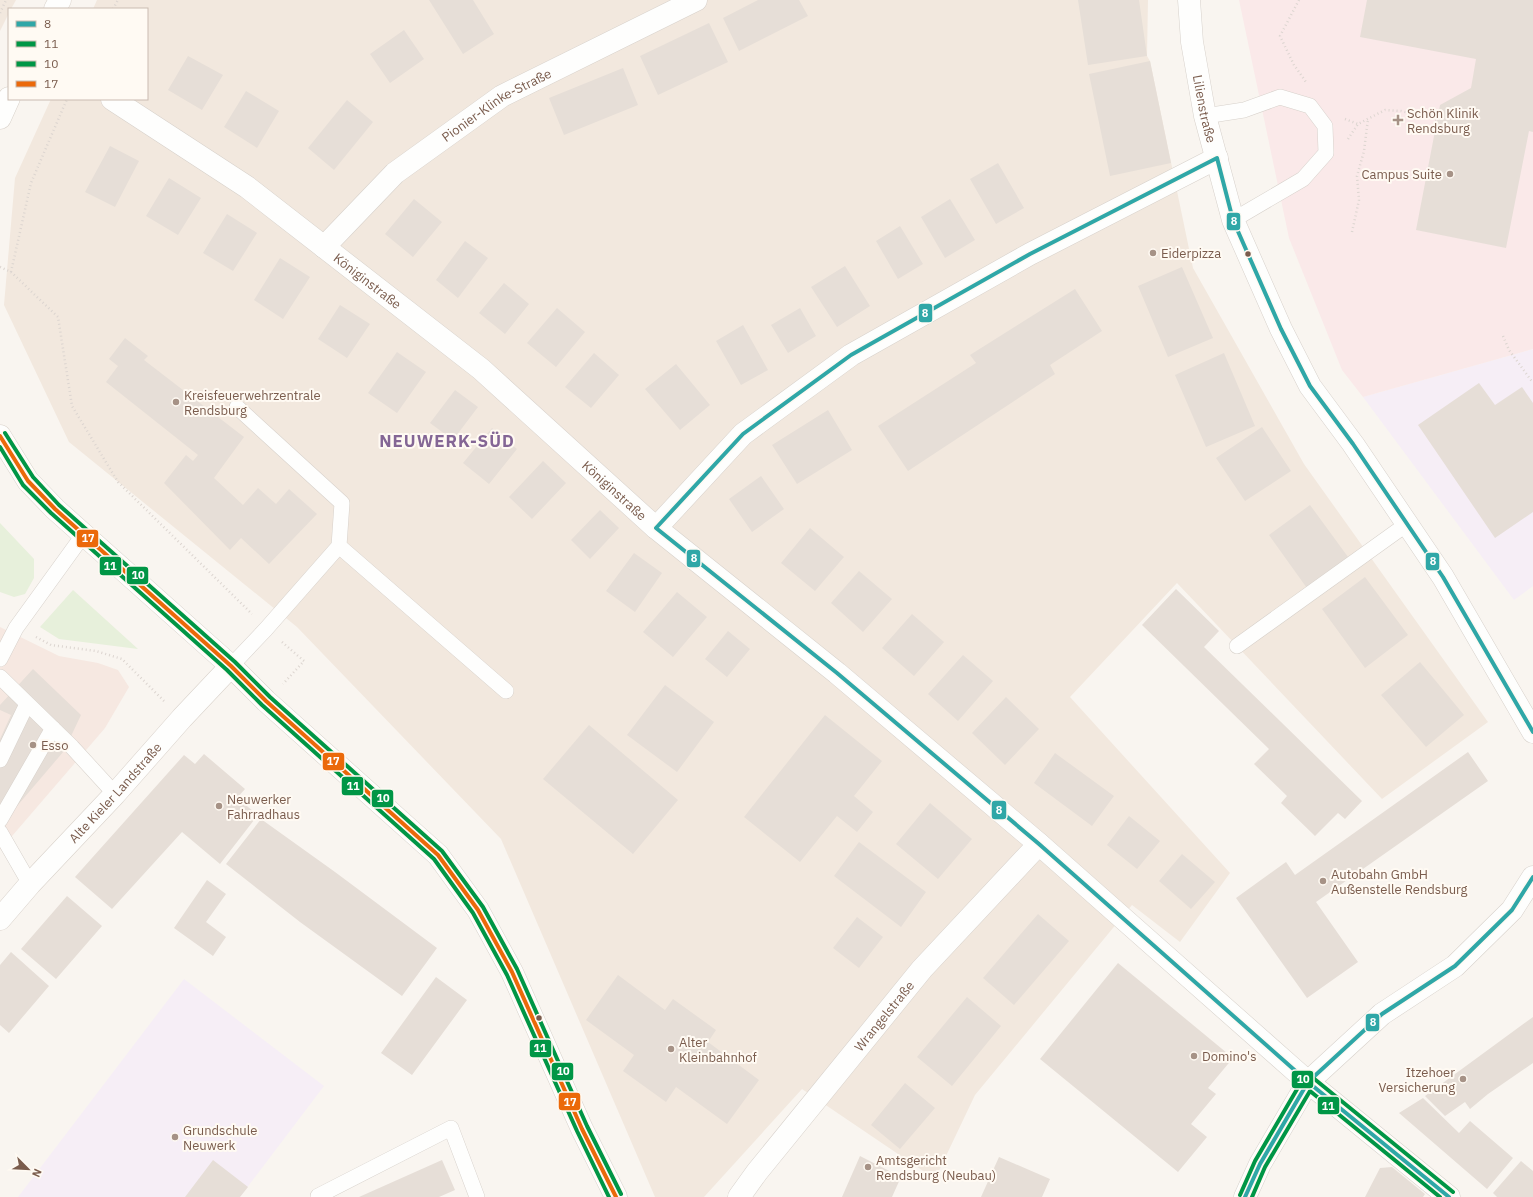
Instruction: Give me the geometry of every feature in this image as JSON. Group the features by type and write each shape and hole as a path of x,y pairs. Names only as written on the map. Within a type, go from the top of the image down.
{"street":[{"name":"Pionier-Klinke-Straße","path":"324,247 395,173 502,96 696,0"},
{"name":"Lilienstraße","path":"1189,0 1192,42 1205,116 1233,220 1281,329 1310,386 1353,444 1443,577 1533,732"},
{"path":"0,118 8,100"},
{"name":"Königinstraße","path":"114,100 247,187 481,369 656,528 838,674 1039,844 1308,1082 1449,1197"},
{"path":"656,528 743,434 851,355 1030,254 1217,158"},
{"path":"0,436 28,481 55,509 231,666 266,701 438,855 478,910 512,972 582,1129 616,1197"},
{"name":"Alte Kieler Landstraße","path":"0,919 30,884 115,794 182,718 231,666"},
{"name":"Wrangelstraße","path":"739,1197 757,1172 922,969 1039,844"},
{"path":"1246,1197 1260,1164 1308,1082 1382,1014 1455,966 1512,910 1533,877"}],"lane":[{"path":"1205,116 1244,110 1280,96 1310,106 1324,126 1326,153 1303,179 1233,220"},
{"path":"231,666 266,629 338,546 342,503 237,407"},
{"path":"1237,646 1407,524"},
{"path":"0,659 16,628 84,534"},
{"path":"338,546 506,691"},
{"path":"0,678 72,747 115,794"},
{"path":"0,760 27,704"},
{"path":"0,820 53,728"},
{"path":"0,832 30,884"},
{"path":"319,1197 318,1196 451,1128 477,1197"}],"path":[{"path":"0,13 6,0"},
{"path":"1299,0 1280,36 1294,65 1310,88"},
{"path":"11,272 31,183 67,100"},
{"path":"1344,119 1358,124"},
{"path":"1352,232 1359,200 1357,176 1364,151 1368,119"},
{"path":"0,267 11,272 58,317 72,406 118,482 266,629 304,661 266,701"},
{"path":"1503,336 1509,350 1533,383"},
{"path":"16,628 51,645 96,651 122,660 182,718"}],"shaded area":[{"path":"0,0 16,0 12,8 8,8 8,15 0,31"},
{"path":"97,0 1148,0 1147,56 1150,61 1193,268 1304,464 1488,722 1382,799 1177,583 1070,697 1230,873 1180,942 1132,905 975,1095 935,1179 802,1089 704,1197 655,1197 501,839 297,627 69,442 4,305 15,178 51,100 148,100 148,8 93,8"},
{"name":"Schön Klinik Rendsburg","path":"1239,0 1533,0 1533,349 1363,397 1342,370 1289,238"},
{"path":"1533,349 1533,586 1514,600 1363,397"},
{"path":"0,627 59,656 98,663 118,670 129,687 105,728 0,850"},
{"name":"Grundschule Neuwerk","path":"184,979 324,1086 240,1197 18,1197"}],"green space":[{"path":"0,523 34,559 34,578 25,594 14,597 0,592"},
{"path":"73,590 138,649 59,639 40,627"}],"building":[{"path":"429,0 473,0 494,34 463,54"},
{"path":"758,0 799,0 808,16 739,51 723,18"},
{"path":"1078,0 1139,0 1147,56 1088,65"},
{"path":"1367,0 1533,0 1533,132 1529,131 1506,248 1416,230 1440,105 1471,88 1476,59 1360,37"},
{"path":"709,23 728,62 658,95 640,56"},
{"path":"404,30 424,59 390,83 370,54"},
{"path":"188,56 223,75 202,110 168,90"},
{"path":"1150,61 1171,163 1110,176 1089,74"},
{"path":"623,68 638,105 564,135 549,98"},
{"path":"246,91 279,111 257,148 224,127"},
{"path":"347,100 373,122 334,170 308,148"},
{"path":"110,146 139,161 115,207 85,192"},
{"path":"998,163 1024,208 996,224 970,179"},
{"path":"169,178 201,198 178,235 146,216"},
{"path":"414,199 442,222 413,257 385,234"},
{"path":"950,199 975,240 945,258 921,217"},
{"path":"227,214 257,233 233,271 203,253"},
{"path":"900,226 923,264 898,279 876,241"},
{"path":"465,241 488,258 458,298 436,280"},
{"path":"280,258 310,277 283,319 254,300"},
{"path":"845,266 870,306 837,327 811,287"},
{"path":"1182,267 1213,338 1168,357 1138,286"},
{"path":"504,283 529,304 505,334 479,313"},
{"path":"1075,289 1102,331 1050,365 1055,374 908,471 878,426 976,363 970,355"},
{"path":"340,305 370,324 347,358 318,339"},
{"path":"557,308 585,332 556,367 527,343"},
{"path":"800,308 816,336 788,353 771,325"},
{"path":"743,325 768,370 741,385 716,341"},
{"path":"125,338 148,356 144,360 244,437 214,478 243,505 258,488 276,504 289,489 317,514 269,564 241,538 230,550 164,483 186,455 193,461 198,455 106,382 118,366 109,359"},
{"path":"397,352 426,372 397,413 368,393"},
{"path":"594,353 619,375 591,408 565,387"},
{"path":"1224,353 1255,426 1206,447 1175,375"},
{"path":"676,364 710,405 680,430 645,389"},
{"path":"1479,383 1495,405 1522,387 1533,403 1533,512 1495,538 1418,425"},
{"path":"455,390 478,407 453,440 430,423"},
{"path":"828,410 852,450 797,484 772,445"},
{"path":"1262,427 1291,471 1245,501 1216,458"},
{"path":"492,428 517,449 489,484 463,463"},
{"path":"543,461 566,483 532,519 509,497"},
{"path":"761,476 784,509 752,532 729,499"},
{"path":"1310,505 1351,561 1309,591 1269,535"},
{"path":"600,510 619,528 590,559 571,540"},
{"path":"810,528 844,557 815,591 781,563"},
{"path":"634,553 662,573 635,612 606,591"},
{"path":"859,571 892,599 863,632 831,603"},
{"path":"1365,577 1408,635 1365,668 1322,609"},
{"path":"1176,589 1219,631 1204,647 1362,801 1345,819 1338,813 1315,836 1281,803 1287,796 1254,764 1269,749 1142,625"},
{"path":"677,592 707,617 673,657 643,632"},
{"path":"912,614 944,642 914,676 882,648"},
{"path":"728,631 750,649 727,677 705,659"},
{"path":"963,655 993,681 958,721 928,694"},
{"path":"1420,662 1464,715 1426,747 1381,695"},
{"name":"Esso","path":"33,669 81,715 64,751 6,819 0,814 0,739 11,715 0,710 0,705"},
{"path":"665,685 714,722 677,772 627,735"},
{"path":"1006,697 1039,729 1005,765 972,733"},
{"path":"825,715 882,761 854,796 873,812 857,832 837,816 800,862 744,817"},
{"path":"589,725 678,800 633,854 543,779"},
{"path":"1468,752 1488,781 1316,902 1358,962 1307,998 1236,898 1286,862 1295,875"},
{"path":"1055,753 1114,796 1092,826 1034,783"},
{"path":"204,754 245,789 237,798 258,815 220,864 182,832 112,909 75,877 184,755 195,764"},
{"path":"930,803 972,839 938,879 896,844"},
{"path":"1129,816 1160,841 1137,869 1107,845"},
{"path":"261,819 437,948 402,996 300,922 226,864"},
{"path":"859,842 926,892 901,927 834,876"},
{"path":"1182,854 1215,882 1191,909 1159,881"},
{"path":"207,880 226,894 206,922 226,937 213,956 174,928"},
{"path":"67,896 102,926 56,979 21,949"},
{"path":"1038,914 1069,941 1014,1005 983,978"},
{"path":"857,917 883,937 859,968 833,948"},
{"path":"11,952 49,986 9,1033 0,1025 0,965"},
{"path":"1118,963 1233,1058 1208,1088 1216,1094 1191,1124 1207,1137 1178,1172 1040,1059"},
{"name":"Alter Kleinbahnhof","path":"618,975 665,1010 673,999 716,1030 708,1042 759,1080 727,1124 676,1087 666,1102 623,1071 634,1055 586,1020"},
{"path":"436,977 467,1000 412,1075 381,1053"},
{"path":"967,997 1001,1026 952,1086 917,1057"},
{"path":"1533,1017 1533,1063 1488,1094 1470,1109 1465,1102 1445,1116 1425,1096"},
{"path":"905,1083 935,1108 900,1149 871,1125"},
{"path":"1423,1098 1459,1133 1470,1121 1513,1158 1487,1189 1399,1113"},
{"name":"Amtsgericht Rendsburg (Neubau)","path":"860,1156 901,1177 892,1197 842,1197"},
{"path":"999,1157 1050,1179 1042,1197 981,1197"},
{"path":"213,1160 248,1187 240,1197 185,1197"},
{"path":"442,1160 455,1190 439,1197 359,1197"},
{"path":"1521,1161 1533,1171 1533,1197 1497,1197 1493,1193"},
{"path":"1392,1167 1425,1194 1423,1197 1365,1197 1380,1168"}],"transit line":[{"name":"8","path":"1449,1197 1308,1082 1039,844 837,673 656,528 743,434 851,355 1030,254 1217,158 1233,220 1281,329 1310,386 1353,444 1443,577 1533,732"},
{"name":"10","path":"5,433 33,477 59,505 235,662 270,697 442,851 483,907 517,969 587,1126 621,1194"},
{"name":"17","path":"0,436 28,481 55,509 231,666 266,701 438,855 478,910 512,972 582,1129 616,1197"},
{"name":"11","path":"0,447 23,485 51,513 227,670 262,705 434,859 473,913 507,975 577,1131 609,1197"},
{"name":"8","path":"1245,1197 1260,1164 1308,1082 1382,1014 1455,966 1512,910 1533,877"},
{"name":"10","path":"1240,1195 1255,1161 1303,1079 1308,1076 1312,1077 1453,1192"},
{"name":"11","path":"1252,1197 1265,1167 1310,1091 1440,1197"}],"place":[{"name":"Schön Klinik Rendsburg","path":"1398,120"},
{"name":"Campus Suite","path":"1450,174"},
{"name":"Eiderpizza","path":"1153,253"},
{"name":"Kreisfeuerwehrzentrale Rendsburg","path":"176,402"},
{"name":"Esso","path":"33,745"},
{"name":"Neuwerker Fahrradhaus","path":"219,806"},
{"name":"Autobahn GmbH Außenstelle Rendsburg","path":"1323,881"},
{"name":"Alter Kleinbahnhof","path":"671,1049"},
{"name":"Domino's","path":"1194,1056"},
{"name":"Itzehoer Versicherung","path":"1463,1079"},
{"name":"Grundschule Neuwerk","path":"175,1137"},
{"name":"Amtsgericht Rendsburg (Neubau)","path":"868,1167"}],"district":[{"name":"NEUWERK-SÜD","path":"447,441"}]}
